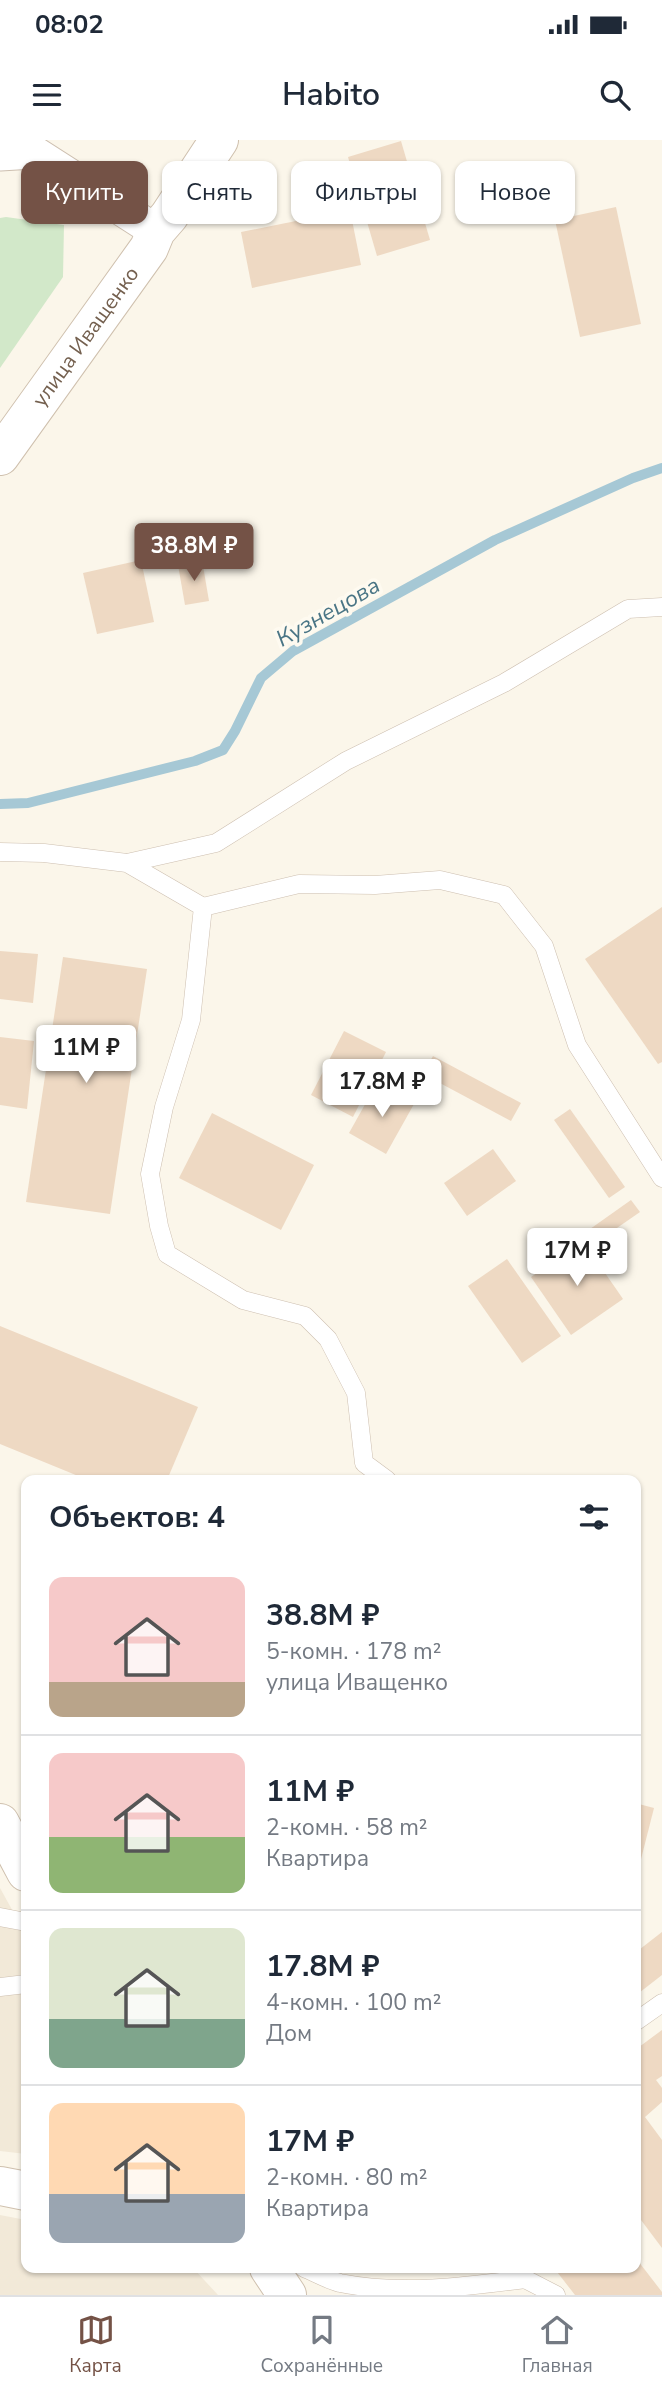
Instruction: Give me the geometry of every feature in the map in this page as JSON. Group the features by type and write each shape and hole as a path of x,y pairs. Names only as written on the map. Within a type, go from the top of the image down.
{"main road":[{"name":"улица Иващенко","path":"205,161 219,140"},
{"name":"улица Иващенко","path":"0,456 149,248 162,224"},
{"path":"0,1823 21,1863"},
{"path":"0,2186 21,2190"},
{"path":"273,2273 288,2295"}],"street":[{"path":"0,154 29,146 162,222"}],"lane":[{"path":"0,852 44,853 127,863 216,843 346,761 504,683 628,610 662,607"},
{"path":"127,863 203,906 299,884 375,885 440,880 504,895 544,946 577,1045 662,1178"},
{"path":"203,906 191,1020 164,1107 150,1174 167,1254 243,1300 305,1316 328,1339 356,1393 364,1463 380,1475"},
{"path":"0,1917 21,1921"},
{"path":"0,1987 21,1985"},
{"path":"641,2018 662,2003"},
{"path":"315,2273 338,2283 399,2290 457,2288 521,2274 556,2295"}],"shaded area":[{"path":"0,1888 21,1926 21,2153 0,2151"},
{"path":"0,2215 21,2219 21,2273 198,2273 218,2295 0,2295"}],"green space":[{"path":"0,218 21,219 21,224 64,225 63,277 0,368"}],"building":[{"path":"401,141 407,161 349,161 348,157"},
{"path":"616,207 641,324 580,337 556,224 575,224 575,216"},
{"path":"291,222 353,224 361,265 252,288 241,232"},
{"path":"368,224 425,224 430,240 377,256"},
{"path":"141,560 154,622 97,634 83,573"},
{"path":"202,560 209,601 185,605 178,565"},
{"path":"662,907 662,1062 658,1064 585,959"},
{"path":"0,951 38,954 33,1003 0,999"},
{"path":"63,957 147,969 110,1214 26,1202"},
{"path":"344,1031 386,1052 353,1117 311,1095"},
{"path":"0,1037 34,1041 27,1109 0,1105"},
{"path":"433,1056 521,1103 511,1121 423,1074"},
{"path":"377,1083 414,1104 386,1154 349,1133"},
{"path":"570,1109 625,1187 609,1198 554,1120"},
{"path":"212,1113 314,1165 281,1230 179,1178"},
{"path":"493,1149 516,1181 467,1216 444,1183"},
{"path":"631,1200 640,1212 591,1246 583,1234"},
{"path":"583,1241 623,1299 571,1335 531,1277"},
{"path":"507,1259 561,1336 522,1363 468,1286"},
{"path":"0,1326 198,1407 169,1475 76,1475 0,1444"},
{"path":"641,1805 654,1808 641,1859"},
{"path":"662,1932 662,1975 641,1991 641,1948"},
{"path":"662,2030 662,2076 656,2080 662,2088 662,2102 645,2117 662,2140 662,2248 641,2220 641,2046"},
{"path":"641,2265 662,2292 662,2295 575,2295 558,2273 641,2273"}],"waterway":[{"name":"Кузнецова","path":"0,804 28,803 195,761 223,750 261,678 293,651 495,540 633,478 662,468"}]}
